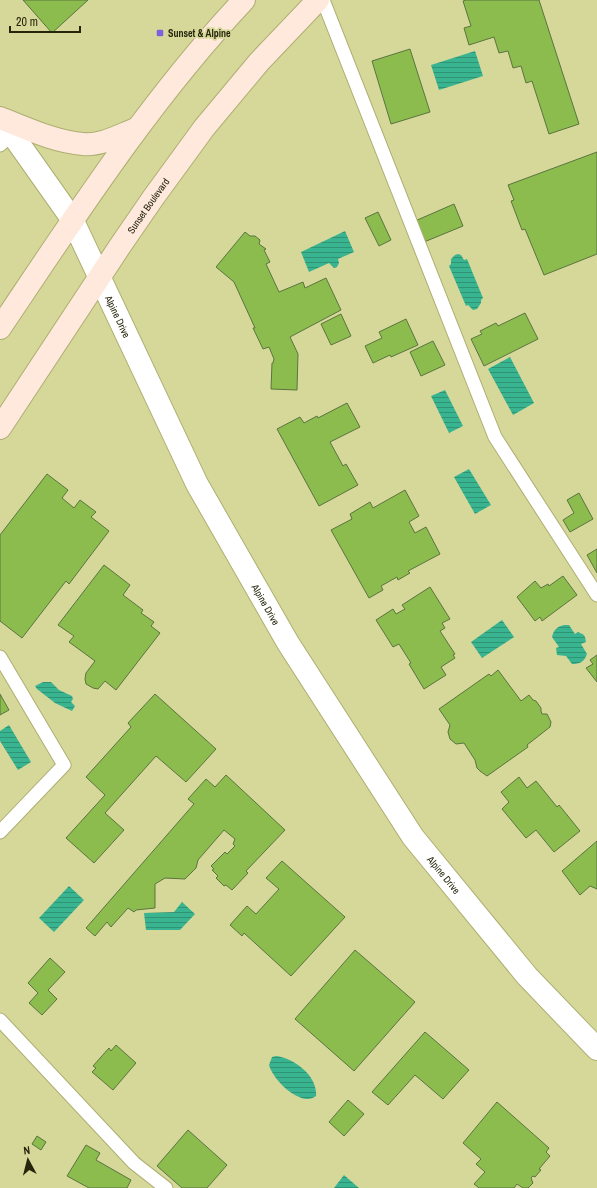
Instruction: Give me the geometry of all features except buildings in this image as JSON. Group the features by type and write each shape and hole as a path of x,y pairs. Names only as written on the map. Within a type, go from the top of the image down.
{"main road":[{"path":"0,328 72,219 136,129 162,95 219,27 244,0"},
{"name":"Sunset Boulevard","path":"0,428 153,198 204,128 259,62 318,0"},
{"path":"3,129 84,144 102,142 136,129"}],"street":[{"name":"Alpine Drive","path":"3,129 72,219 197,484 305,670 413,837 526,976 597,1049"}],"lane":[{"path":"323,0 495,438 597,595"},
{"path":"0,657 64,765 0,832"},
{"path":"0,1020 134,1163 166,1188"}],"shaded area":[{"path":"475,51 483,76 439,90 431,65"},
{"path":"345,231 354,252 338,259 339,263 337,267 334,268 329,263 309,272 301,252"},
{"path":"458,254 461,255 464,260 467,259 483,298 477,309 473,310 468,305 466,306 449,266 451,264 451,259"},
{"path":"510,357 534,403 513,415 488,369"},
{"path":"445,390 463,426 449,433 431,396"},
{"path":"469,469 491,505 475,514 454,477"},
{"path":"502,620 514,637 482,658 471,642"},
{"path":"564,625 569,625 575,634 578,632 585,636 586,642 581,644 587,654 583,661 577,664 572,664 566,656 557,655 556,648 559,647 552,637 556,629"},
{"path":"43,682 51,682 59,690 72,696 73,699 71,702 75,706 72,711 55,703 37,689 35,686"},
{"path":"9,725 31,762 18,770 0,741 0,731"},
{"path":"69,886 84,900 54,932 39,918"},
{"path":"182,902 195,914 180,930 146,930 144,913 174,912"},
{"path":"276,1056 290,1060 304,1069 313,1082 316,1089 316,1096 310,1099 303,1098 288,1091 282,1085 276,1078 269,1065 272,1057"},
{"path":"344,1175 359,1188 334,1188"}],"place":[{"name":"Sunset & Alpine","path":"160,33"}]}
